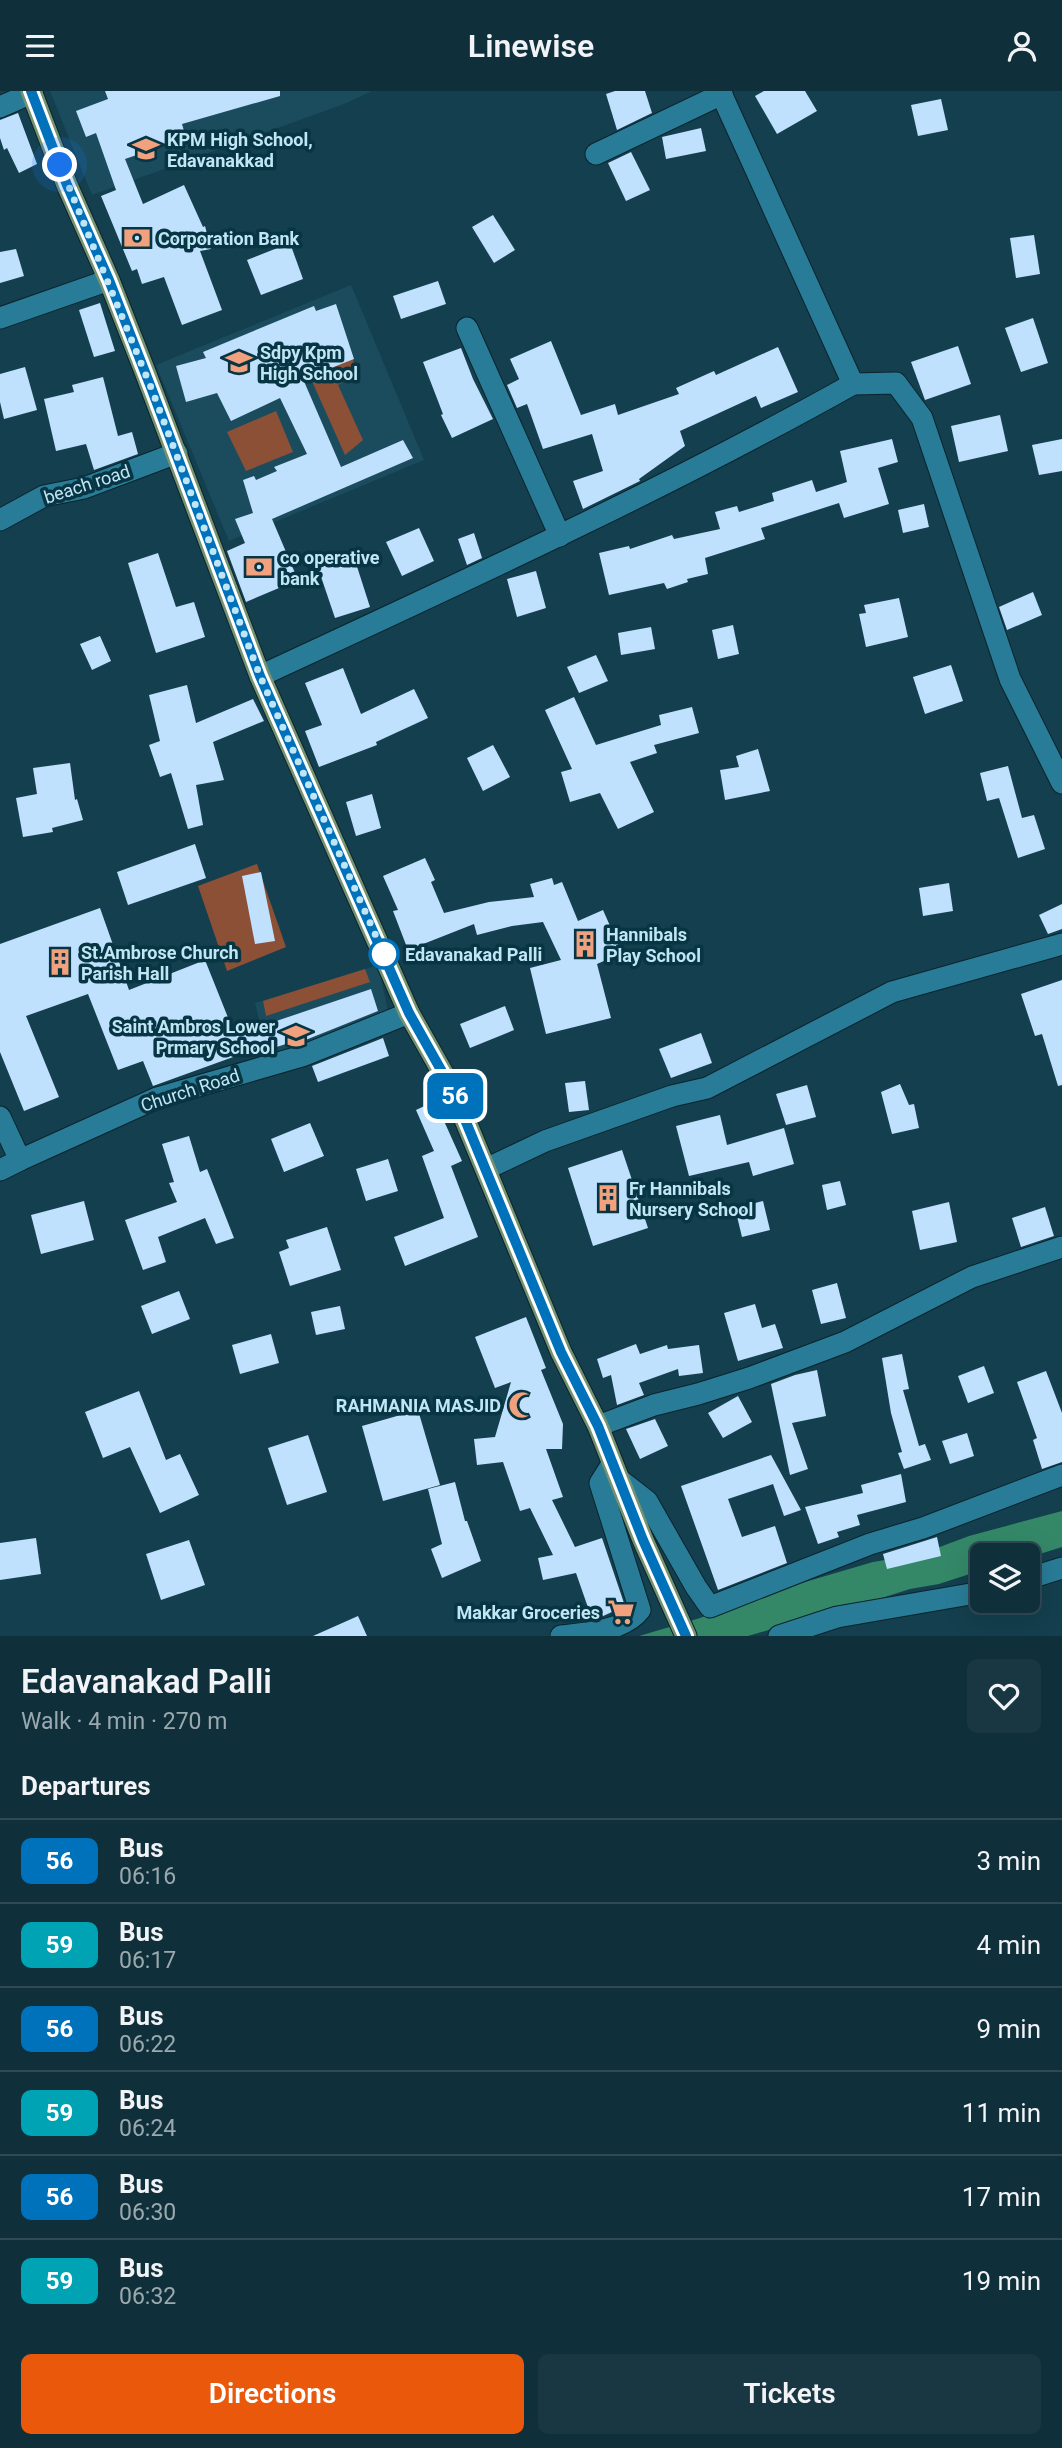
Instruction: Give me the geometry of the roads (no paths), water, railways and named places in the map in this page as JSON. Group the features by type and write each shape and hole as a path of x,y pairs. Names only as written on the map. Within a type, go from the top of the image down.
{"main road":[{"path":"32,92 67,185 109,280 177,453 260,676 409,1013 454,1093 561,1352 598,1426 643,1540 686,1636"}],"street":[{"path":"0,107 32,92"},
{"path":"596,154 721,93 853,384"},
{"path":"0,319 109,280"},
{"path":"467,328 560,536"},
{"path":"260,676 560,536 769,431 853,384 896,383 922,418 1010,679 1062,783"},
{"name":"beach road","path":"0,520 44,496 84,488 177,453"},
{"path":"486,1169 545,1140 672,1096 708,1088 892,992 1062,944"},
{"name":"Church Road","path":"0,1170 157,1098 302,1056 409,1013"},
{"path":"0,1117 20,1160"},
{"path":"598,1426 654,1405 749,1378 845,1342 972,1277 1062,1247"},
{"path":"561,1636 582,1634 631,1621 640,1610 600,1483 616,1472 647,1501 710,1607 870,1544 923,1528 1062,1475"},
{"path":"1040,1575 1062,1568"},
{"path":"779,1636 837,1618 970,1594"}],"place":[{"name":"KPM High School, Edavanakkad","path":"146,149"},
{"name":"Corporation Bank","path":"137,238"},
{"name":"Sdpy Kpm High School","path":"239,362"},
{"name":"co operative bank","path":"259,567"},
{"name":"Hannibals Play School","path":"585,944"},
{"name":"Edavanakad Palli","path":"384,954"},
{"name":"St.Ambrose Church Parish Hall","path":"60,962"},
{"name":"Saint Ambros Lower Prmary School","path":"296,1036"},
{"name":"Fr Hannibals Nursery School","path":"608,1198"},
{"name":"RAHMANIA MASJID","path":"522,1405"},
{"name":"Makkar Groceries","path":"621,1612"}]}
